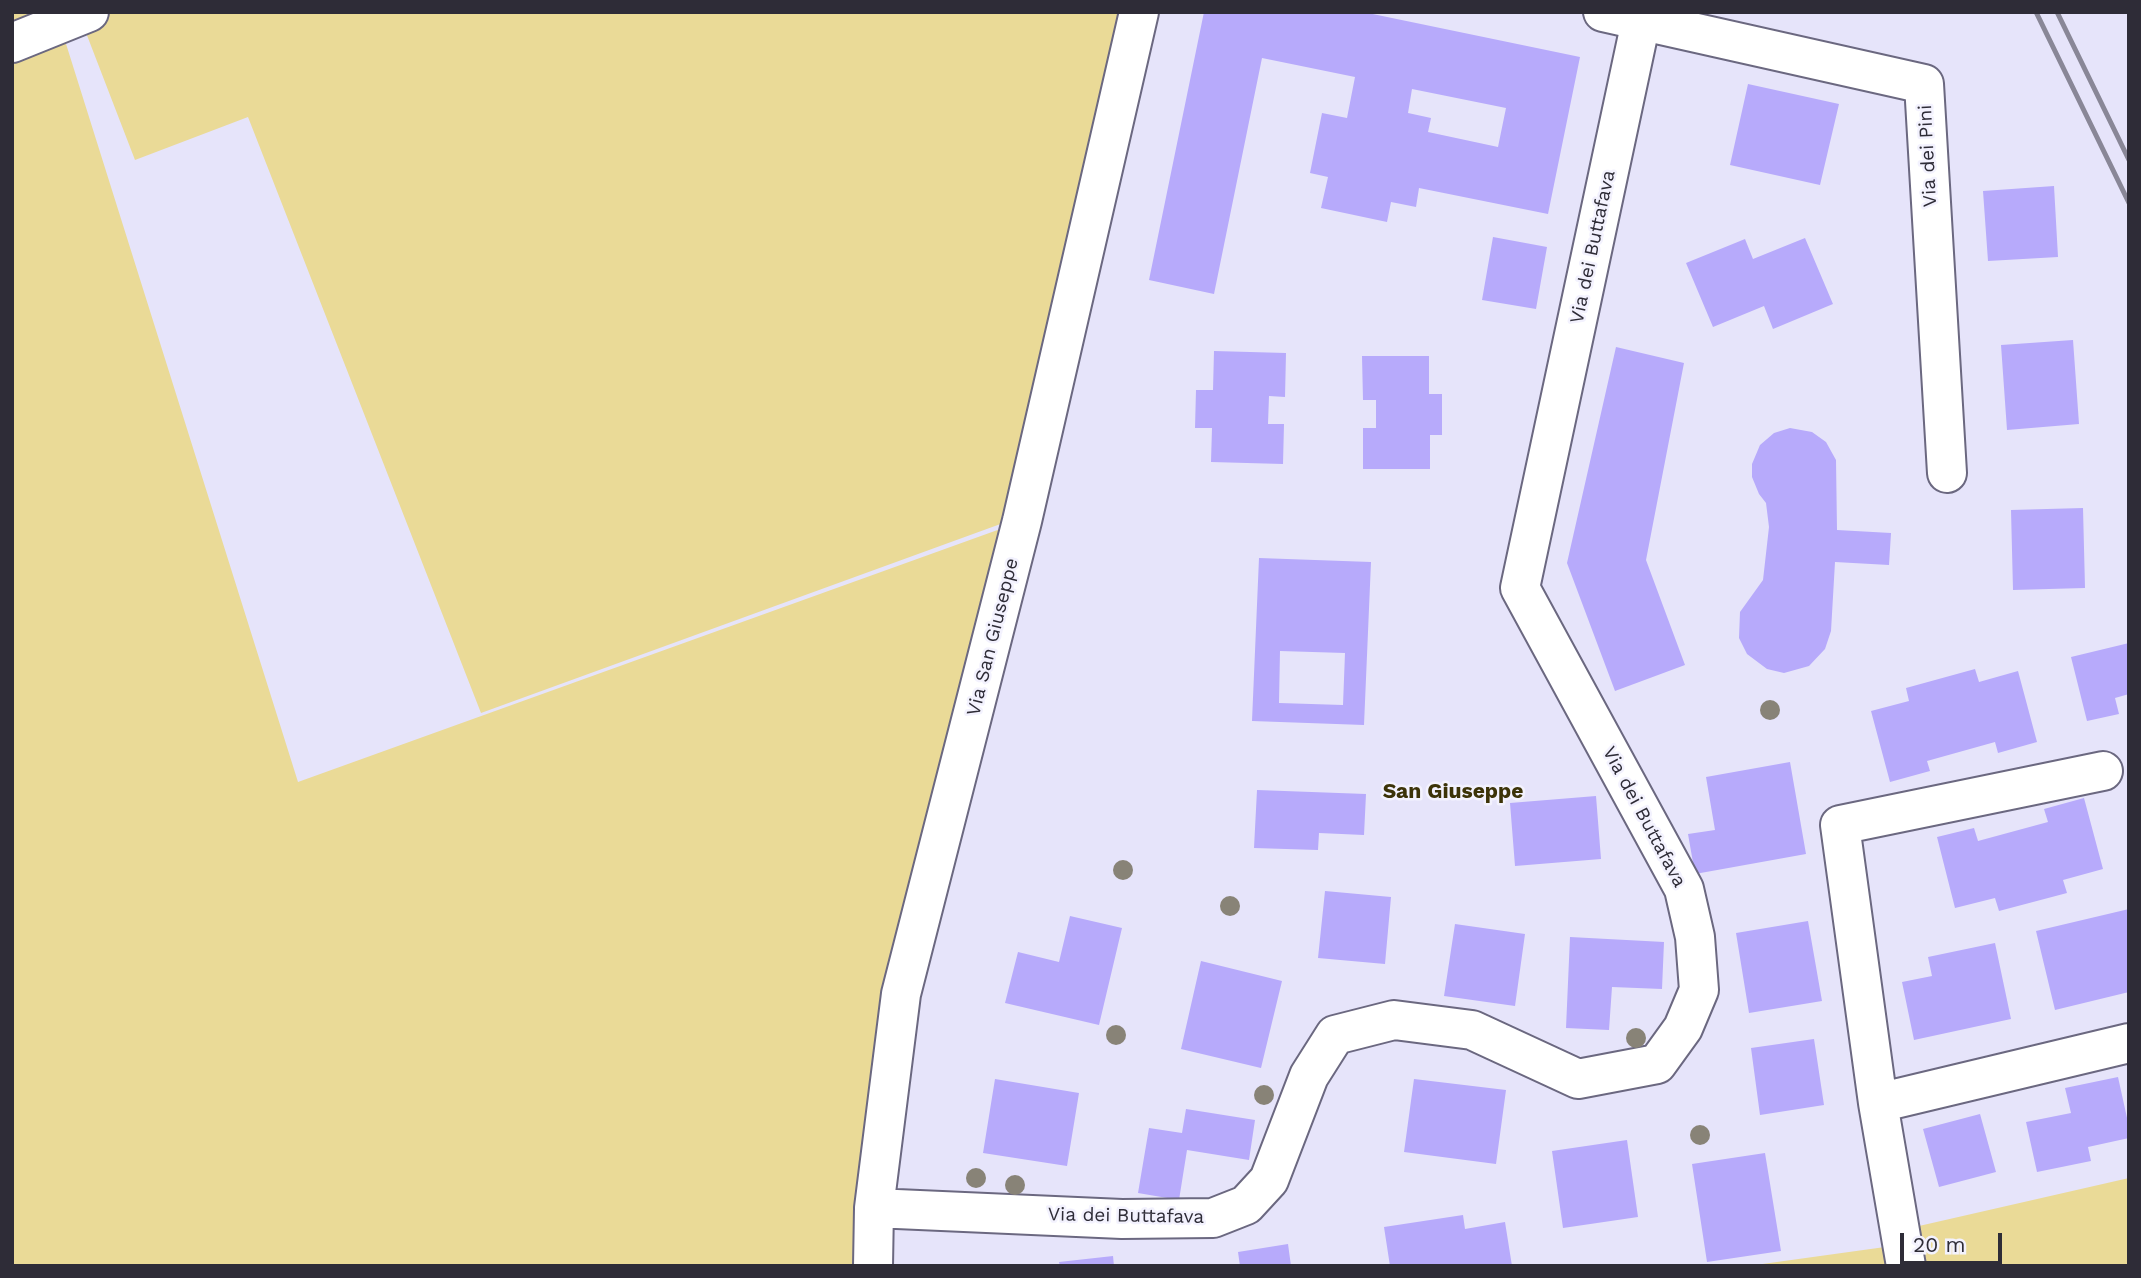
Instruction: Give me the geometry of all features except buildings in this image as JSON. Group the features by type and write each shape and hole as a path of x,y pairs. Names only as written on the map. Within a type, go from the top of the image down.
{"street":[{"path":"12,43 89,12"},
{"name":"Via San Giuseppe","path":"873,1266 874,1208 901,994 1022,521 1139,12"},
{"name":"Via dei Pini","path":"1603,12 1924,84 1947,473"},
{"name":"Via dei Buttafava","path":"874,1208 1122,1219 1213,1218 1246,1205 1269,1180 1309,1076 1335,1035 1394,1020 1472,1030 1578,1079 1657,1064 1683,1028 1699,990 1695,937 1684,889 1520,588 1641,20"},
{"path":"1906,1266 1878,1103 1840,825 2103,771"},
{"path":"1878,1103 2129,1043"}],"shaded area":[{"path":"12,12 56,12 298,782 1017,523 891,1003 862,1148 855,1266 12,1266"},
{"path":"78,12 1126,12 1017,518 481,713 248,117 135,160"},
{"path":"2129,1178 2129,1266 1748,1266 1885,1247 1884,1234"}],"railway":[{"path":"2036,12 2129,203"},
{"path":"2057,12 2129,160"}],"district":[{"name":"San Giuseppe","path":"1453,792"}]}
